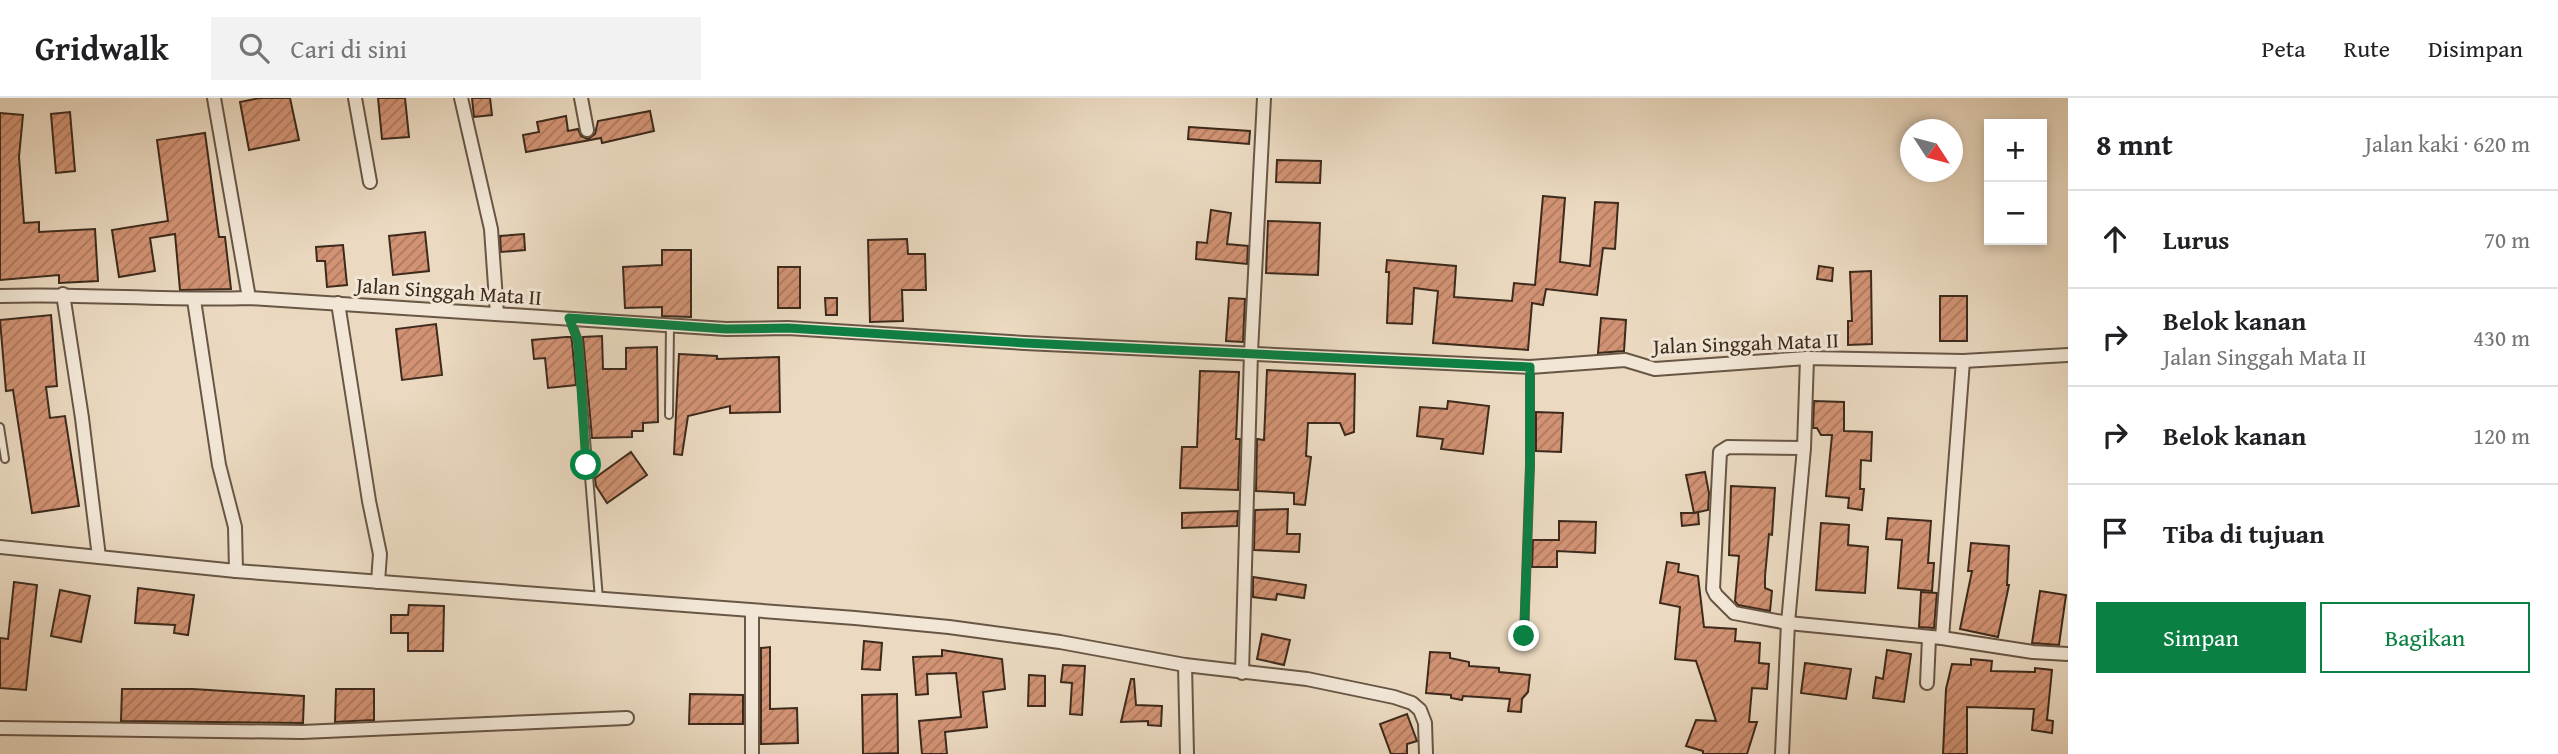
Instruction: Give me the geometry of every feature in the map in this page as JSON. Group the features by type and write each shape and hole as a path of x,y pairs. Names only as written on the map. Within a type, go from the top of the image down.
{"street":[{"path":"214,98 249,298"},
{"path":"355,98 370,182"},
{"path":"461,98 491,229 497,314"},
{"path":"581,98 587,130"},
{"path":"1242,664 1251,352 1264,98"},
{"path":"64,294 98,552"},
{"name":"Jalan Singgah Mata II","path":"0,296 64,294 194,300 249,298 726,329 788,328 1025,343 1530,367 1625,360 1655,369 1807,358 1963,361 2068,355"},
{"path":"194,300 219,465 236,541 236,571"},
{"path":"338,303 380,554 378,582"},
{"path":"1783,754 1788,623 1804,448 1807,358"},
{"path":"1927,683 1936,638 1963,361"},
{"path":"1804,448 1728,447 1720,452 1713,589 1734,613 1788,623 2068,654"},
{"path":"0,547 98,552 236,571 949,627 1060,642 1185,665 1242,664 1412,703 1425,723 1426,754"},
{"path":"752,612 752,754"},
{"path":"1185,665 1187,754"},
{"path":"0,728 302,732 627,718"}],"lane":[{"path":"569,318 578,341 599,599"},
{"path":"669,415 670,325"},
{"path":"1524,636 1530,465 1530,367"},
{"path":"0,427 5,459"}],"building":[{"path":"260,98 290,98 299,140 249,150 240,102"},
{"path":"378,98 405,98 409,137 382,139"},
{"path":"472,98 490,98 492,115 474,117"},
{"path":"650,111 654,131 602,143 601,138 526,152 523,135 539,132 537,122 566,116 568,131 578,129 581,136 588,139 595,134 598,121"},
{"path":"70,112 75,171 56,173 51,114"},
{"path":"0,113 23,115 19,157 24,223 39,222 39,232 95,229 98,281 59,283 59,275 0,280"},
{"path":"1189,127 1250,131 1249,144 1188,139"},
{"path":"205,133 219,237 225,237 231,289 180,290 175,234 150,238 155,271 119,277 112,230 168,221 157,140"},
{"path":"1277,160 1321,161 1320,183 1276,182"},
{"path":"1543,196 1565,198 1560,262 1590,266 1595,202 1618,203 1615,249 1603,248 1597,295 1546,289 1543,305 1532,303 1528,350 1433,343 1438,291 1414,288 1412,324 1387,323 1387,260 1456,266 1454,297 1512,301 1514,283 1535,285"},
{"path":"1211,210 1231,213 1227,244 1248,246 1247,264 1196,259 1197,242 1207,243"},
{"path":"1268,221 1320,223 1318,275 1266,273"},
{"path":"425,232 429,271 393,275 389,236"},
{"path":"524,234 525,250 501,252 500,236"},
{"path":"907,239 908,254 925,254 926,290 902,290 903,321 870,322 868,240"},
{"path":"343,245 347,285 327,287 325,261 317,261 316,247"},
{"path":"662,250 691,250 691,317 662,316 662,307 625,308 623,267 662,265"},
{"path":"1819,266 1833,268 1832,281 1817,279"},
{"path":"778,267 800,267 800,308 778,308"},
{"path":"1871,271 1872,344 1848,345 1848,321 1852,321 1850,272"},
{"path":"1940,296 1967,296 1967,341 1940,341"},
{"path":"825,298 837,298 837,315 826,315"},
{"path":"1229,298 1245,299 1243,342 1226,341"},
{"path":"51,315 57,386 46,387 50,418 65,416 79,506 32,513 13,390 6,391 0,320"},
{"path":"1601,318 1626,320 1624,351 1598,353"},
{"path":"436,324 442,375 402,380 396,329"},
{"path":"602,336 603,369 626,369 626,348 657,347 658,422 643,423 643,431 632,431 632,437 592,438 583,337"},
{"path":"571,337 576,385 548,388 545,358 534,359 532,340"},
{"path":"679,354 717,356 717,359 779,357 780,412 730,413 730,406 688,416 682,455 674,454"},
{"path":"1267,370 1355,374 1354,432 1345,435 1340,423 1308,423 1306,456 1311,457 1305,505 1294,504 1294,493 1256,491 1257,439 1264,440"},
{"path":"1200,371 1239,372 1236,439 1240,439 1238,490 1180,488 1182,447 1197,447"},
{"path":"1448,401 1489,406 1483,454 1441,449 1443,439 1417,436 1420,407 1447,409"},
{"path":"1814,401 1844,402 1844,431 1872,432 1871,461 1861,460 1860,489 1864,489 1862,510 1848,508 1849,498 1826,496 1832,435 1821,435 1817,428 1813,428"},
{"path":"1536,412 1563,413 1561,452 1536,451"},
{"path":"631,452 647,475 607,503 596,486 595,478"},
{"path":"1705,472 1709,493 1708,510 1698,512 1699,524 1682,526 1681,513 1694,513 1686,475"},
{"path":"1731,486 1775,488 1772,535 1769,534 1765,576 1765,588 1772,591 1770,611 1738,605 1735,601 1739,556 1729,555"},
{"path":"1288,509 1287,534 1300,534 1299,552 1254,550 1255,510"},
{"path":"1238,511 1237,526 1182,528 1182,513"},
{"path":"1888,518 1931,521 1928,563 1934,563 1932,591 1898,588 1902,540 1886,539"},
{"path":"1559,521 1596,522 1595,553 1557,551 1557,567 1532,567 1533,540 1559,540"},
{"path":"1821,523 1849,525 1848,545 1868,547 1865,593 1816,590"},
{"path":"1971,543 2009,546 2009,585 1998,637 1960,629 1972,571 1968,571"},
{"path":"1667,562 1679,564 1678,572 1698,576 1704,627 1736,629 1735,641 1760,643 1759,663 1769,664 1767,689 1752,688 1749,722 1757,722 1747,754 1703,754 1703,751 1686,746 1696,720 1716,721 1696,661 1675,659 1680,607 1660,603"},
{"path":"1253,577 1306,585 1304,598 1277,594 1276,600 1253,597"},
{"path":"14,582 37,585 26,690 0,688 0,638 8,639"},
{"path":"138,588 194,595 188,635 174,633 175,625 135,623"},
{"path":"60,590 90,596 81,642 51,636"},
{"path":"2040,591 2066,595 2059,645 2032,643"},
{"path":"1921,592 1937,593 1934,628 1919,627"},
{"path":"409,605 444,606 443,651 408,651 408,633 391,633 391,615 408,615"},
{"path":"1262,634 1290,640 1284,665 1257,659"},
{"path":"864,641 882,643 880,670 862,669"},
{"path":"770,647 770,709 797,708 798,743 761,744 761,648"},
{"path":"942,650 1002,659 1005,689 983,692 987,727 945,732 947,754 922,754 919,721 961,717 956,673 927,674 928,694 916,695 913,657 942,656"},
{"path":"1887,650 1911,654 1904,702 1873,698 1876,677 1883,679"},
{"path":"1430,652 1450,653 1450,658 1469,662 1469,666 1499,668 1499,672 1530,675 1528,692 1522,699 1521,712 1508,711 1510,699 1463,696 1462,700 1451,698 1451,695 1426,693"},
{"path":"1971,659 1992,661 1991,671 2035,672 2035,668 2052,670 2047,720 2053,721 2052,733 2032,730 2034,709 1967,707 1967,754 1943,754 1946,689 1952,664 1971,665"},
{"path":"1805,663 1851,669 1846,699 1801,693"},
{"path":"1063,665 1085,666 1082,715 1070,714 1072,683 1061,682"},
{"path":"1029,675 1045,676 1045,706 1028,706"},
{"path":"1131,679 1134,679 1136,705 1162,706 1161,726 1148,725 1148,721 1121,722"},
{"path":"122,689 193,689 304,696 303,723 121,721"},
{"path":"336,689 374,689 374,720 335,722"},
{"path":"690,694 743,695 743,724 689,724"},
{"path":"897,694 898,753 863,754 862,695"},
{"path":"1407,714 1417,741 1407,744 1407,754 1391,754 1380,724"}],"route":[{"path":"586,465 578,341 569,318 726,329 788,328 1025,343 1530,367 1530,465 1524,636"}]}
